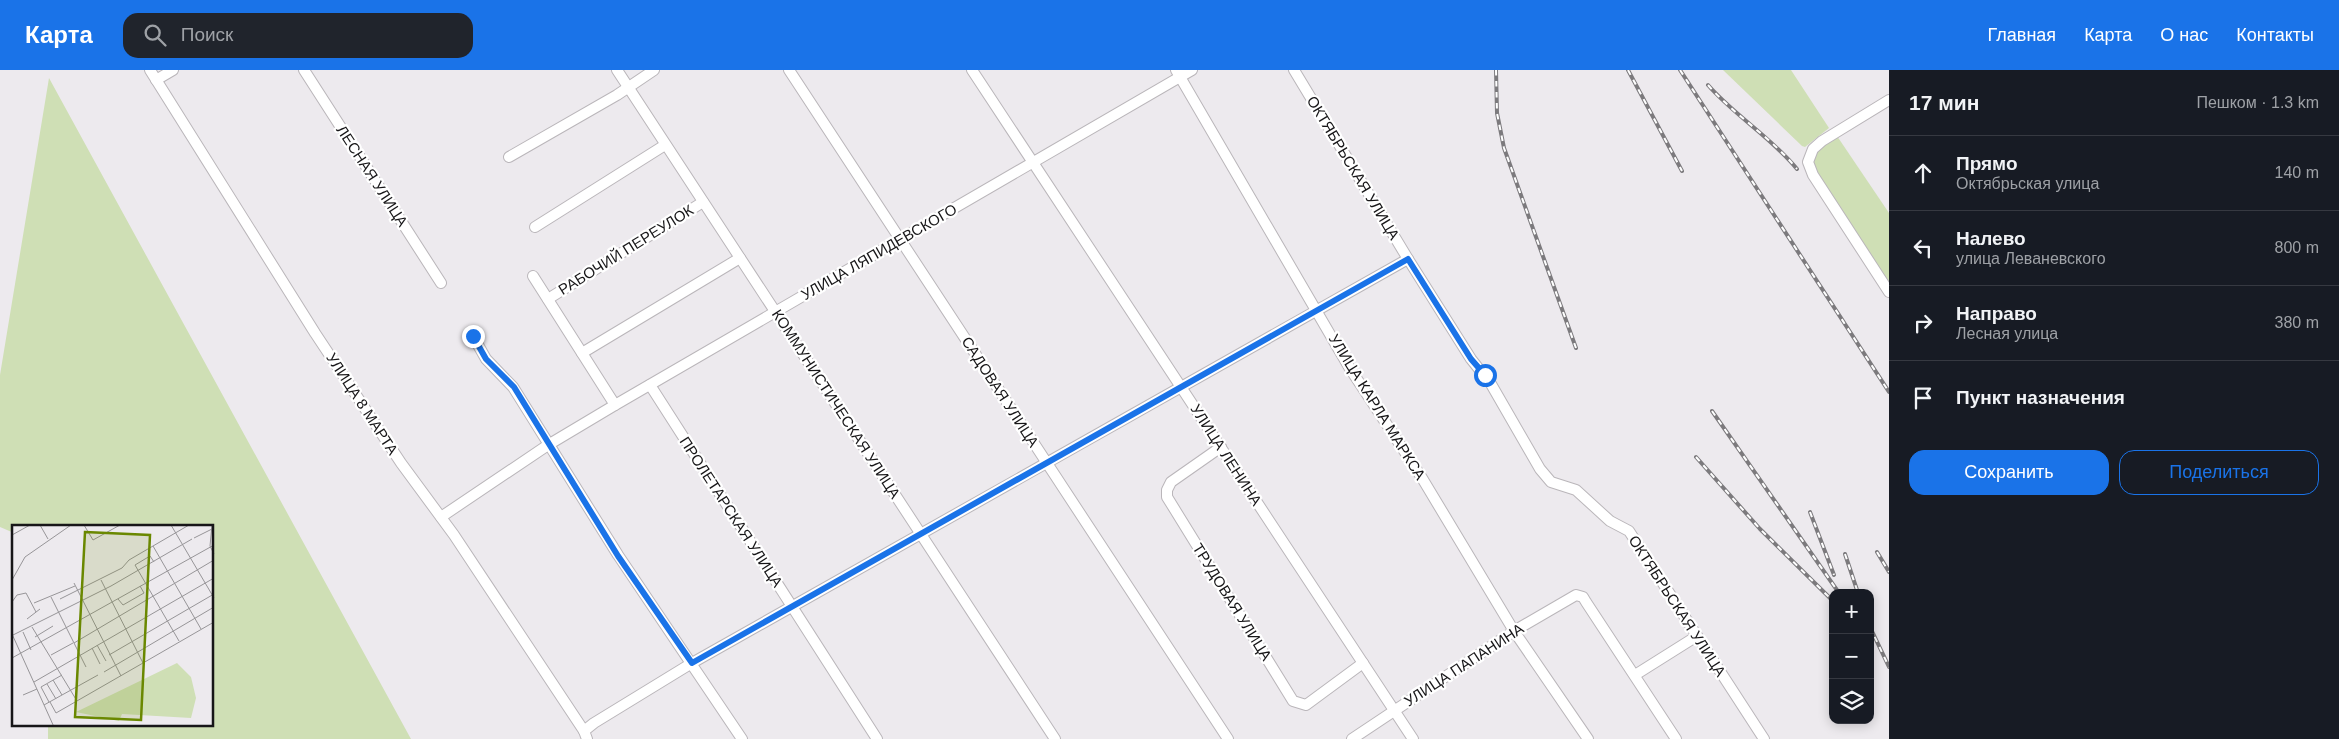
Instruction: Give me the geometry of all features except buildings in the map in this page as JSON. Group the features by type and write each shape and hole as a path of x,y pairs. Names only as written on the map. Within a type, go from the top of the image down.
{"street":[{"name":"УЛИЦА 8 МАРТА","path":"150,70 315,333 406,471 440,517 586,735"},
{"path":"156,80 172,70"},
{"name":"ЛЕСНАЯ УЛИЦА","path":"304,70 441,283"},
{"name":"КОММУНИСТИЧЕСКАЯ УЛИЦА","path":"617,70 1054,739"},
{"path":"509,157 617,95 654,70"},
{"name":"САДОВАЯ УЛИЦА","path":"789,70 901,238 1045,463 1228,739"},
{"name":"УЛИЦА ЛЕНИНА","path":"972,70 1413,739"},
{"name":"УЛИЦА ЛЯПИДЕВСКОГО","path":"440,517 548,445 615,405 1033,161 1177,73 1192,70"},
{"name":"ОКТЯБРЬСКАЯ УЛИЦА","path":"1294,70 1408,259 1471,359 1491,384 1540,469 1551,482 1576,490 1610,521 1629,532 1764,739"},
{"name":"УЛИЦА КАРЛА МАРКСА","path":"1177,73 1349,367 1426,485 1514,631 1588,739"},
{"path":"1889,100 1822,141 1813,149 1808,162 1813,175 1889,292"},
{"path":"536,228 665,145"},
{"name":"РАБОЧИЙ ПЕРЕУЛОК","path":"548,298 703,202"},
{"path":"582,353 740,258"},
{"path":"586,735 594,723 692,663 1316,309 1408,259"},
{"path":"533,276 615,405"},
{"path":"473,336 486,359 514,387 618,556 742,739"},
{"name":"ПРОЛЕТАРСКАЯ УЛИЦА","path":"650,385 877,739"},
{"name":"ТРУДОВАЯ УЛИЦА","path":"1221,447 1171,482 1167,490 1167,497 1293,701 1306,704 1363,663"},
{"name":"УЛИЦА ПАПАНИНА","path":"1352,739 1514,631 1574,595 1579,595 1586,602 1635,675"},
{"path":"1676,739 1635,675 1697,636"}],"green space":[{"path":"1723,70 1791,70 1829,128 1805,147 1802,146"},
{"path":"49,78 411,739 48,739 48,726 214,726 214,525 12,525 12,532 0,527 0,375"},
{"path":"1837,136 1889,213 1889,286 1812,164 1814,151"}],"railway":[{"path":"1496,70 1497,113 1504,148 1576,348"},
{"path":"1628,70 1682,171"},
{"path":"1680,70 1889,392"},
{"path":"1708,85 1787,157 1797,169"},
{"path":"1712,411 1836,589"},
{"path":"1696,457 1760,529 1829,597"},
{"path":"1810,512 1834,575"},
{"path":"1877,552 1889,572"},
{"path":"1845,554 1857,589"},
{"path":"1873,634 1889,667"}],"route":[{"path":"473,336 486,359 514,387 618,556 692,663 1316,309 1408,259 1471,359 1485,375"}]}
